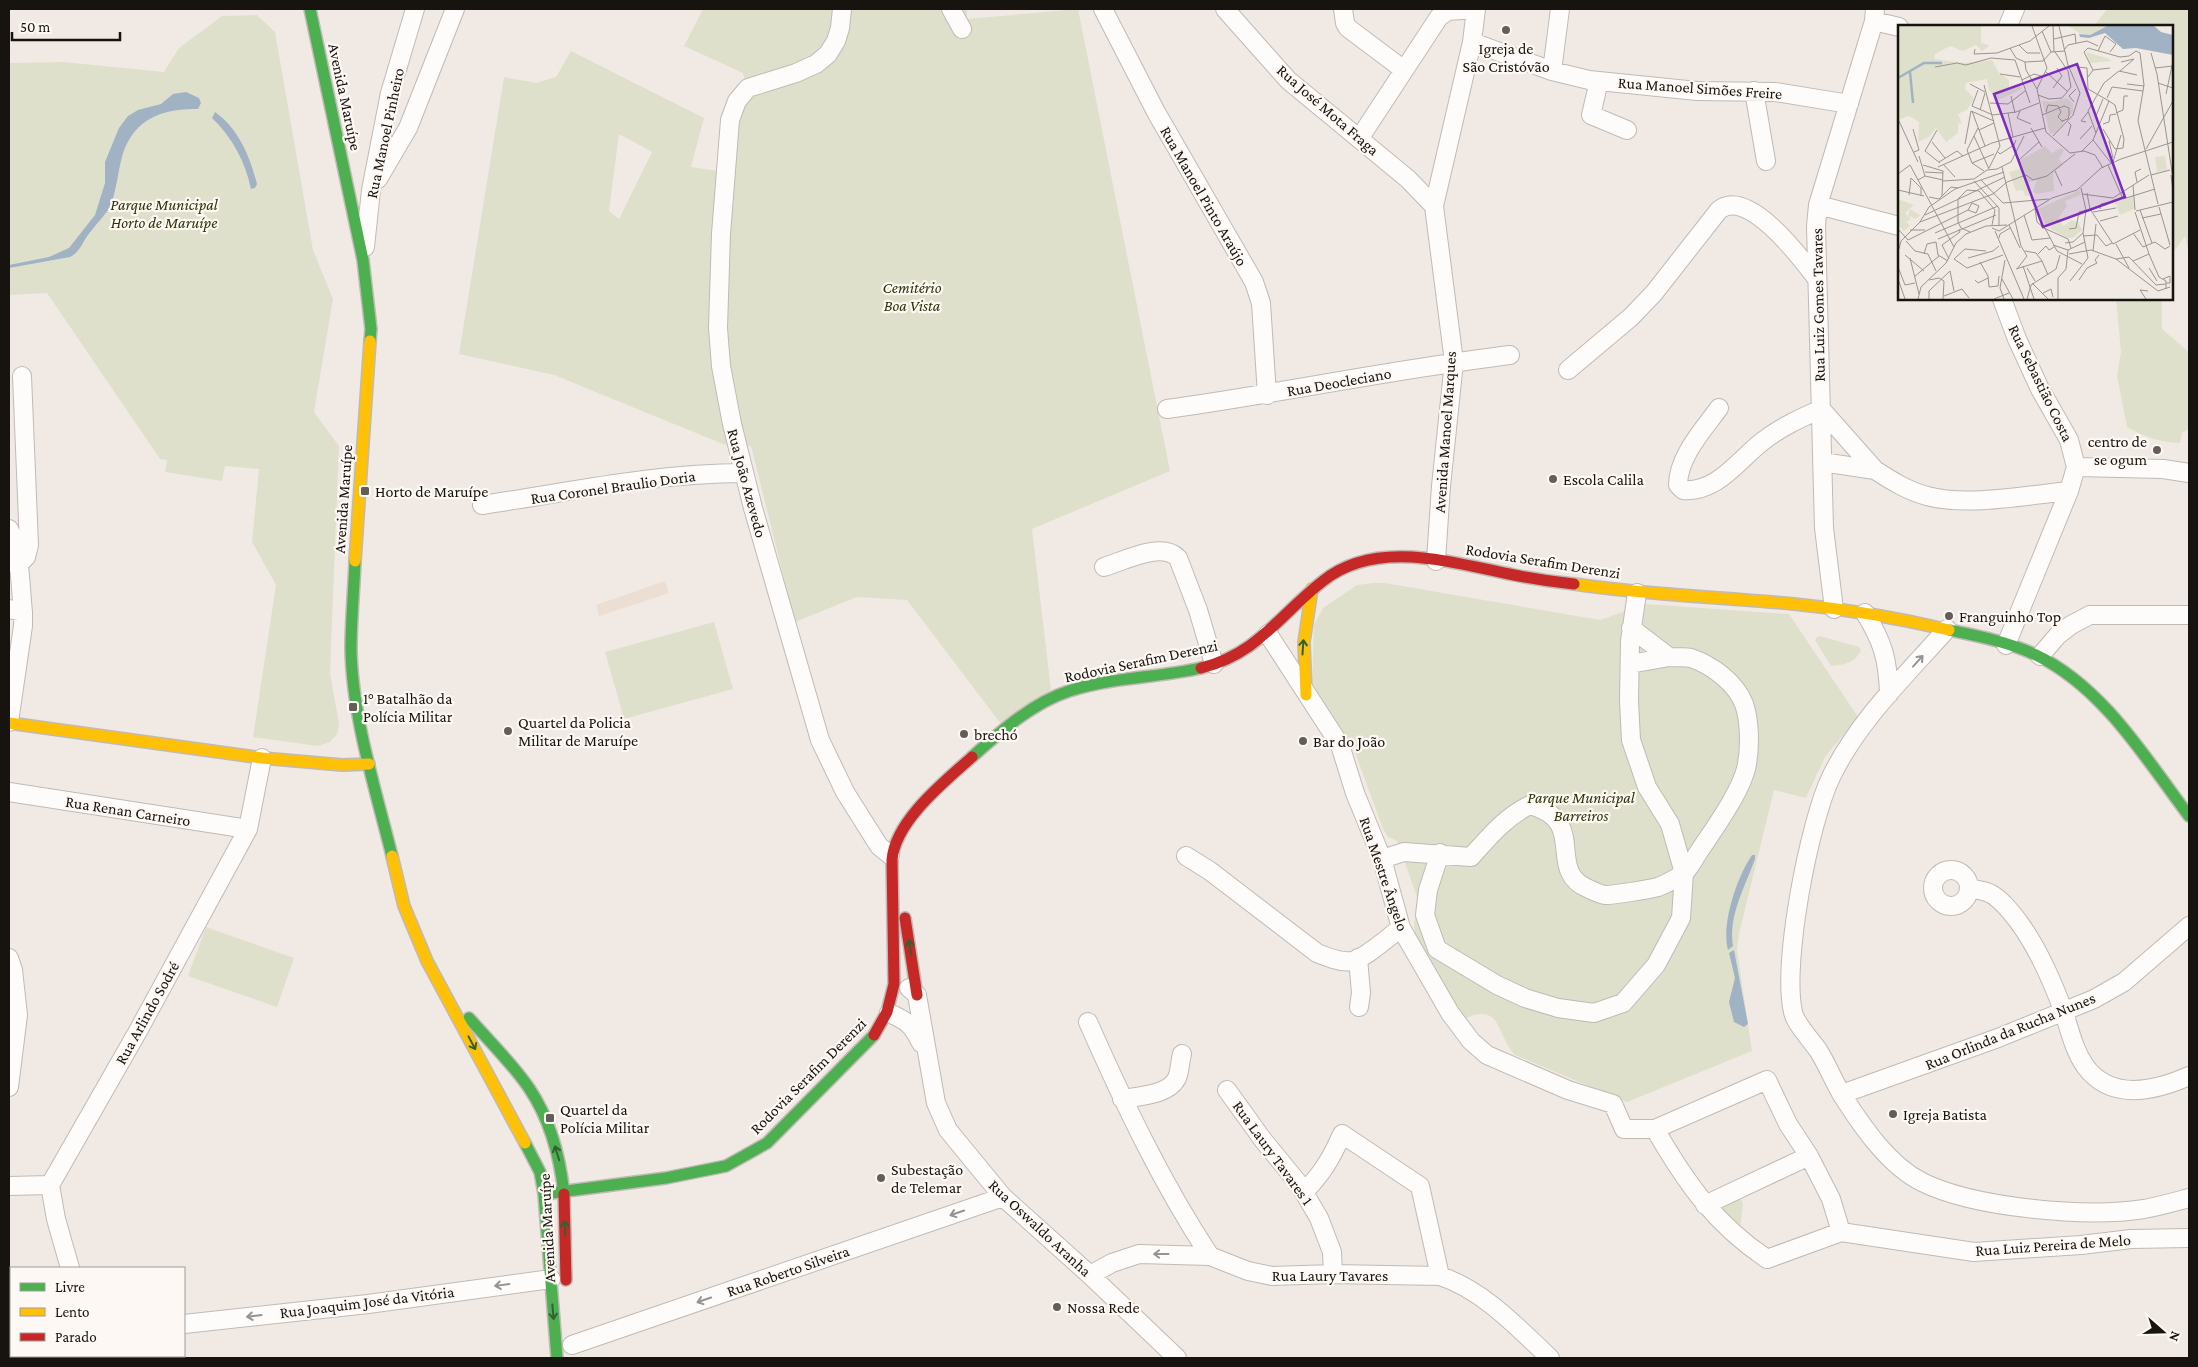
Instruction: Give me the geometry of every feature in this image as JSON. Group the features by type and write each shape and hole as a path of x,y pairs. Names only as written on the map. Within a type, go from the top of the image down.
{"main road":[{"name":"Avenida Maruípe","path":"310,9 363,260 371,329 356,541 351,650 356,699 369,764 404,906 427,961 540,1172 544,1194 557,1358"},
{"name":"Rodovia Serafim Derenzi","path":"544,1194 564,1193 675,1176 726,1166 767,1143 877,1032 889,1013 896,976 893,950 894,893 890,855 900,832 935,792 1024,713 1065,692 1126,678 1155,677 1214,664 1236,657 1268,634 1312,589 1341,569 1368,560 1380,558 1436,560 1516,575 1637,593 1834,609 1947,629 2006,645 2040,656 2070,676 2112,717 2188,813"},
{"path":"1306,695 1302,649 1312,589"},
{"path":"9,723 262,758 342,765 369,764"},
{"path":"894,893 904,912 917,995"},
{"name":"Avenida Maruípe","path":"440,984 529,1088 544,1114 559,1159 564,1193 567,1290"}],"street":[{"name":"Rua Manoel Pinheiro","path":"363,260 371,190 390,93 415,9"},
{"path":"371,190 408,128 455,9"},
{"name":"Rua João Azevedo","path":"842,9 840,28 836,41 828,54 816,64 796,73 748,88 737,101 730,120 720,234 718,328 721,366 744,473 820,740 845,792 878,846 890,855"},
{"path":"951,9 962,29"},
{"name":"Rua Manoel Pinto Araújo","path":"1103,9 1156,112 1254,282 1261,303 1264,326 1267,395"},
{"name":"Rua José Mota Fraga","path":"1225,9 1288,80 1408,179 1434,206"},
{"path":"1343,9 1345,24 1348,28 1404,70"},
{"path":"1359,139 1443,12 1476,9"},
{"name":"Avenida Manoel Marques","path":"1436,560 1441,486 1454,362 1434,206 1472,42 1476,9"},
{"path":"1552,72 1560,9"},
{"path":"2008,25 2014,9"},
{"path":"1874,15 1898,27"},
{"name":"Rua Luiz Gomes Tavares","path":"1834,609 1824,528 1816,226 1818,205 1874,15"},
{"name":"Rua Manoel Simões Freire","path":"1472,42 1552,72 1598,81 1697,91 1754,91 1849,104"},
{"path":"1598,81 1591,115 1627,130"},
{"path":"1754,91 1766,161"},
{"path":"1568,370 1631,317 1654,293 1724,205 1737,205 1769,224 1783,237 1817,279"},
{"path":"1818,205 1898,226"},
{"name":"Rua Sebastião Costa","path":"2002,300 2017,340 2040,388 2069,440 2076,467"},
{"name":"Rua Deocleciano","path":"1167,409 1267,395 1454,362 1510,355"},
{"path":"17,566 26,558 29,545 22,376"},
{"path":"1719,408 1691,448 1678,474 1678,485 1683,490 1694,491 1712,485 1763,441 1790,423 1821,409 1876,470 1906,489 1929,497 1951,500 2069,491"},
{"path":"1822,462 1876,470"},
{"path":"2006,645 2069,491 2076,467 2163,469 2189,473"},
{"name":"Rua Coronel Braulio Doria","path":"482,505 655,479 744,473"},
{"path":"9,529 13,537 17,566 16,610 23,626 9,723"},
{"path":"1104,567 1156,550 1169,551 1174,554 1178,558 1198,610 1214,664"},
{"path":"1440,853 1428,890 1425,915 1437,949 1524,998 1558,1008 1594,1013 1623,1003 1656,965 1681,918 1684,873 1670,824 1647,787 1631,740 1631,628 1637,593"},
{"path":"1864,613 1882,643 1888,674 1889,694"},
{"path":"2040,656 2058,635 2071,624 2090,615 2189,615"},
{"path":"1631,628 1669,657"},
{"path":"1947,629 1889,694 1849,746 1831,777 1820,803 1808,853 1790,969 1793,1014 1819,1052 1842,1094 1870,1136 1899,1166 1922,1182 1949,1192 1984,1201 2058,1210 2142,1209 2189,1198"},
{"name":"Rua Mestre Ângelo","path":"1268,634 1340,745 1355,793 1382,859 1401,928 1450,1012 1471,1041 1487,1056 1568,1090 1612,1104 1624,1130 1655,1129"},
{"path":"1382,859 1404,852 1440,853 1471,857 1499,826 1516,812 1530,805 1544,809 1559,823 1566,843 1568,870 1571,877 1579,885 1605,895 1659,886 1684,873 1712,833 1735,793 1747,766 1748,733 1744,704 1730,682 1711,667 1690,658 1669,657 1630,664"},
{"name":"Rua Arlindo Sodré","path":"50,1185 138,1031 248,829 262,758"},
{"name":"Rua Renan Carneiro","path":"9,792 248,829"},
{"path":"1186,856 1210,871 1317,953 1331,958 1351,961 1401,928"},
{"path":"1969,888 1993,895 2014,916 2032,939 2064,1013 2073,1042 2086,1066 2103,1082 2121,1089 2142,1091 2159,1089 2189,1076"},
{"name":"Rua Orlinda da Rucha Nunes","path":"1842,1094 2064,1013 2094,999 2124,982 2189,926"},
{"path":"9,958 13,970 18,1015 9,1087"},
{"path":"1358,958 1361,993 1359,1007"},
{"path":"896,976 917,995"},
{"name":"Rua Oswaldo Aranha","path":"917,995 925,1050 936,1104 948,1130 1003,1197 1090,1275 1177,1358"},
{"name":"Rua Oswaldo Aranha","path":"889,1013 904,1019 912,1026 925,1050"},
{"path":"1088,1022 1140,1136 1181,1211 1210,1256"},
{"path":"1122,1099 1163,1090 1172,1086 1177,1077 1182,1054"},
{"path":"1655,1129 1767,1080 1788,1124 1809,1156 1832,1199 1841,1232"},
{"name":"Rua Laury Tavares 1","path":"1227,1090 1304,1192 1319,1218 1332,1252 1332,1274"},
{"name":"Rua Luiz Pereira de Melo","path":"1655,1129 1678,1169 1705,1205 1744,1244 1767,1259 1841,1232 1974,1252 2081,1245 2131,1239 2189,1238"},
{"path":"1304,1192 1320,1177 1331,1160 1342,1134 1420,1186 1440,1276"},
{"path":"1705,1205 1809,1156"},
{"path":"9,1186 50,1185 56,1219 70,1267"},
{"name":"Rua Roberto Silveira","path":"572,1347 1003,1197"},
{"path":"2130,1210 2131,1239"},
{"name":"Rua Laury Tavares","path":"1090,1275 1112,1263 1139,1254 1210,1256 1248,1271 1272,1276 1332,1274 1440,1276 1456,1281 1478,1295 1550,1358"},
{"name":"Rua Joaquim José da Vitória","path":"185,1324 368,1304 550,1279"}],"shaded area":[{"path":"665,581 669,593 599,616 596,605"}],"green space":[{"name":"Cemitério Boa Vista","path":"703,9 967,9 967,19 1078,9 1170,471 1032,529 1051,690 1001,724 907,600 857,597 795,622 751,446 723,444 554,375 459,354 504,77 536,83 556,77 571,51 704,118 691,167 732,173 738,118 749,98 743,73 684,46","holes":["619,134 652,152 619,219 609,211"]},
{"path":"2107,9 2189,9 2189,255 2185,236 2173,253 2173,25 2095,25"},
{"name":"Parque Municipal Horto de Maruípe","path":"257,15 275,32 313,250 333,299 314,412 339,446 330,673 339,724 337,734 330,742 318,746 253,737 276,585 252,542 259,469 225,466 222,481 165,472 167,460 160,459 47,293 9,295 9,63 63,62 164,72 179,48 222,16"},
{"path":"2116,300 2162,300 2162,329 2189,352 2189,429 2182,433 2180,443 2152,438 2127,427 2117,376 2121,352"},
{"name":"Parque Municipal Barreiros","path":"1385,583 1600,620 1645,604 1789,614 1858,717 1825,757 1806,798 1774,790 1739,934 1737,950 1752,1051 1627,1102 1515,1055 1496,1022 1491,1017 1484,1014 1462,1020 1427,960 1416,936 1414,921 1420,905 1397,841 1388,837 1383,829 1352,744 1321,704 1312,684 1314,625 1323,608 1357,585"},
{"path":"714,622 733,689 624,719 605,652"},
{"path":"1820,636 1859,647 1861,650 1852,661 1831,666 1815,640"},
{"path":"206,927 294,958 277,1007 188,976"},
{"path":"1730,1198 1740,1199 1743,1203 1740,1229 1724,1212 1723,1203"}],"water":[{"path":"186,92 199,98 201,103 198,109 184,109 159,114 139,127 131,136 125,147 115,192 109,209 76,253 70,257 9,268 9,265 49,257 69,248 95,215 105,183 105,162 119,128 128,116 138,110 161,104 173,94"},
{"path":"215,112 231,127 242,144 257,184 255,188 251,189 245,169 232,141 212,118"},
{"path":"1752,855 1755,855 1755,859 1735,913 1732,935 1733,946 1728,950 1726,939 1732,901 1741,875"},
{"path":"1734,950 1748,1024 1744,1027 1734,1022 1729,1002 1735,978 1729,953"}],"traffic: fast":[{"path":"310,9 363,260 371,329 370,341"},
{"path":"355,561 351,627 352,674 360,727 392,856"},
{"path":"1949,630 2026,650 2060,669 2082,686 2122,726 2189,816"},
{"path":"972,757 1017,719 1055,696 1085,686 1201,668"},
{"path":"469,1018 515,1070 529,1088 543,1112 557,1152 564,1194"},
{"path":"544,1194 666,1178 726,1166 767,1143 874,1035"},
{"path":"525,1143 540,1172 544,1194 557,1358"}],"traffic: slow":[{"path":"355,561 370,341"},
{"path":"1574,584 1629,591 1813,606 1872,614 1949,630"},
{"path":"1306,695 1304,642 1312,589"},
{"path":"9,723 262,758 342,765 369,764"},
{"path":"392,856 404,906 427,961 525,1143"}],"traffic: jam":[{"path":"1201,668 1221,662 1238,653 1267,632 1323,581 1344,568 1367,560 1391,557 1416,557 1574,584"},
{"path":"874,1035 887,1012 894,984 892,860 895,845 911,817 923,803 972,757"},
{"path":"905,918 917,995"},
{"path":"564,1194 566,1280"}],"place":[{"name":"Igreja de São Cristóvão","path":"1506,30"},
{"name":"centro de se ogum","path":"2157,450"},
{"name":"Escola Calila","path":"1553,479"},
{"name":"Horto de Maruípe","path":"365,491"},
{"name":"Franguinho Top","path":"1949,616"},
{"name":"1° Batalhão da Polícia Militar","path":"353,707"},
{"name":"Quartel da Policia Militar de Maruípe","path":"508,731"},
{"name":"brechó","path":"964,734"},
{"name":"Bar do João","path":"1303,741"},
{"name":"Igreja Batista","path":"1893,1114"},
{"name":"Quartel da Polícia Militar","path":"550,1118"},
{"name":"Subestação de Telemar","path":"881,1178"},
{"name":"Nossa Rede","path":"1057,1307"}]}
